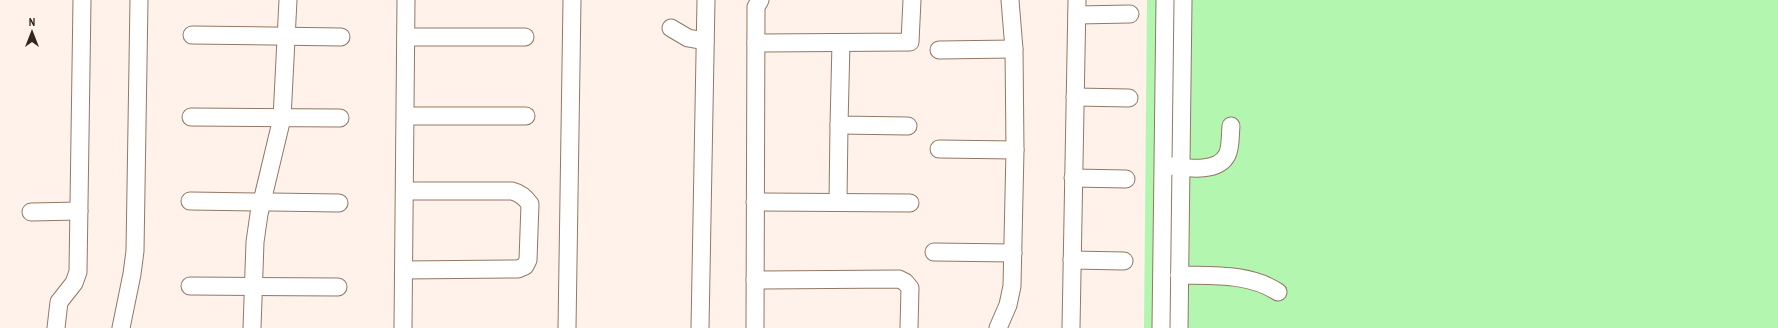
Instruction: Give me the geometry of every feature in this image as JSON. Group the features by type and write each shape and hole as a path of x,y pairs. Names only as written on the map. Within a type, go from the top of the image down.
{"street":[{"path":"56,328 59,302 74,283 78,272 82,0"},
{"path":"121,328 135,251 140,0"},
{"path":"252,328 255,242 262,202 282,118 288,0"},
{"path":"403,328 406,0"},
{"path":"567,328 572,0"},
{"path":"700,328 706,0"},
{"path":"756,42 910,42 912,0"},
{"path":"998,328 1008,306 1012,286 1015,150 1014,49 1010,0"},
{"path":"1161,328 1165,0"},
{"path":"1179,328 1183,0"},
{"path":"755,328 756,2"},
{"path":"1071,328 1077,7 1130,14"},
{"path":"671,28 688,38 705,41"},
{"path":"192,35 341,37"},
{"path":"406,37 525,37"},
{"path":"838,202 841,43"},
{"path":"939,50 1014,49"},
{"path":"1075,97 1129,98"},
{"path":"406,116 526,116"},
{"path":"191,117 340,118"},
{"path":"839,125 908,126"},
{"path":"1163,165 1181,167 1211,167 1221,162 1228,155 1231,126"},
{"path":"939,149 1015,150"},
{"path":"1073,178 1126,179"},
{"path":"404,270 518,269 525,266 528,260 530,204 525,198 512,191 405,191"},
{"path":"190,201 339,203"},
{"path":"755,202 910,203"},
{"path":"31,212 79,212"},
{"path":"934,252 1013,253"},
{"path":"1072,260 1124,261"},
{"path":"1179,275 1252,279 1266,284 1278,292"},
{"path":"755,280 899,278 910,288 909,328"},
{"path":"190,286 338,287"}],"green space":[{"path":"1147,0 1778,0 1778,328 1144,328"}]}
